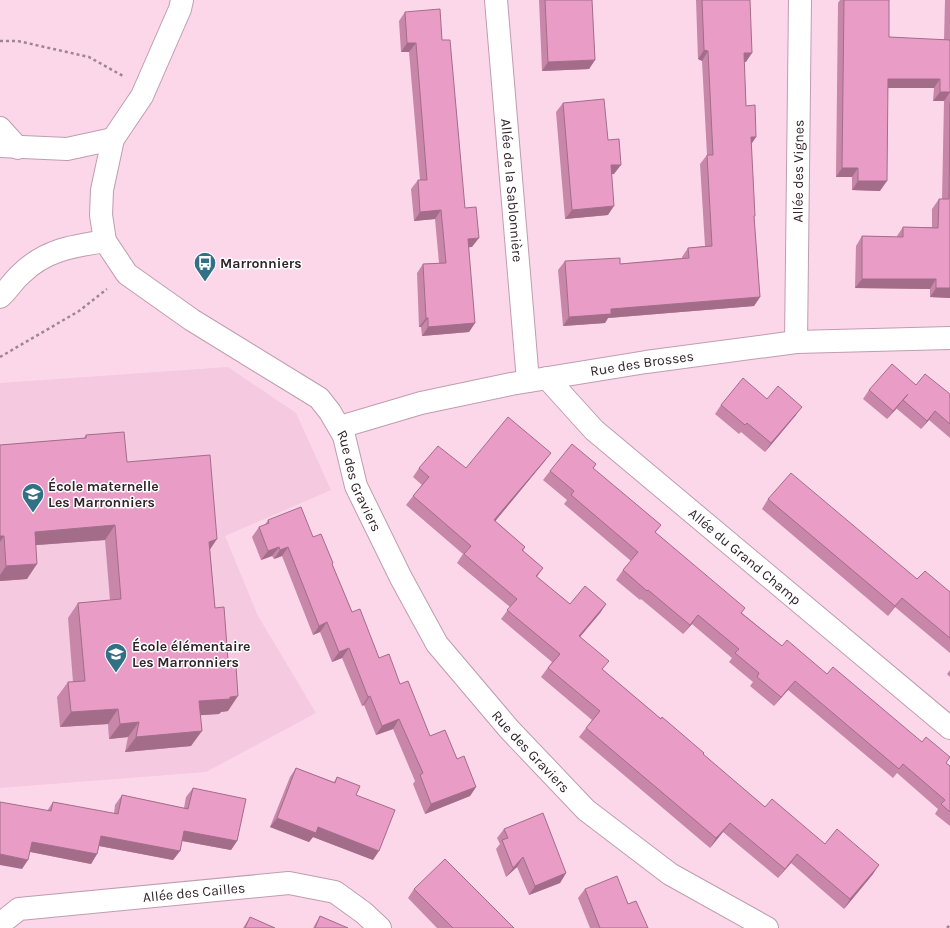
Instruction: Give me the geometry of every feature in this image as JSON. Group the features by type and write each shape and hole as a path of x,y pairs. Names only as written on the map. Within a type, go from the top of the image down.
{"street":[{"name":"Rue des Graviers","path":"182,0 180,10 142,96 113,139 102,190 101,215 105,241 127,274 192,320 319,398 340,427 344,436 356,486 401,578 437,644 508,729 586,810 670,874 767,928"},
{"name":"Allée de la Sablonnière","path":"496,0 538,380"},
{"name":"Allée des Vignes","path":"796,342 800,0"},
{"path":"0,128 9,147 67,149 113,139"},
{"path":"0,297 21,274 39,259 66,248 105,241"},
{"name":"Rue des Brosses","path":"340,427 421,403 538,380 646,362 796,342 950,338"},
{"name":"Allée du Grand Champ","path":"538,380 594,430 950,728"},
{"name":"Allée des Cailles","path":"0,924 19,909 289,883 335,892 364,913 380,928"}],"path":[{"path":"0,41 18,41 89,57 145,88"},
{"path":"0,357 79,311 127,274"},
{"path":"947,928 950,925"}],"shaded area":[{"path":"228,367 296,413 331,490 225,536 258,616 316,713 206,772 0,788 0,383"}],"building":[{"path":"545,0 592,0 595,60 548,62"},
{"path":"702,0 750,0 752,53 744,53 746,106 755,105 756,137 751,137 754,216 760,297 611,309 611,314 569,317 565,261 620,258 620,264 689,258 688,248 712,246 707,155 713,155 708,51 704,50"},
{"path":"844,0 889,0 889,37 950,40 950,92 940,92 940,79 888,79 887,181 858,181 858,168 842,168"},
{"path":"440,9 442,40 450,40 465,208 476,207 479,238 468,239 475,323 428,327 428,318 426,318 423,264 446,263 441,210 420,212 418,180 427,180 416,43 407,43 405,12"},
{"path":"604,99 608,140 619,139 621,165 611,165 614,206 572,210 563,103"},
{"path":"950,102 950,288 936,288 936,279 862,279 862,236 903,237 903,227 938,228 939,199 949,199"},
{"path":"892,364 916,385 925,374 950,394 950,424 935,411 927,421 903,400 908,394 893,411 869,390"},
{"path":"743,378 767,399 778,386 802,407 771,443 747,423 745,425 721,405"},
{"path":"508,417 551,453 494,520 525,547 522,550 543,568 536,576 570,604 585,586 606,604 579,636 609,661 602,669 661,719 662,717 765,807 772,799 825,844 837,829 879,865 850,899 797,854 785,869 730,823 716,838 586,728 600,711 548,668 560,654 507,610 517,599 464,554 471,546 413,496 429,477 419,468 438,446 466,468"},
{"path":"124,432 127,462 210,455 217,539 209,542 215,608 224,607 228,660 236,666 238,696 230,697 230,699 199,701 202,731 136,737 139,722 120,724 118,709 71,712 68,682 85,681 78,603 121,599 115,525 35,532 37,564 6,566 4,536 0,536 0,445 86,438 86,435"},
{"path":"572,444 596,464 593,468 661,525 655,532 745,608 741,613 782,646 787,640 827,674 833,667 922,742 926,737 950,757 946,763 950,766 950,812 941,804 945,800 903,764 899,769 795,681 781,697 757,677 759,673 735,653 739,649 698,615 690,625 623,570 638,552 571,495 574,491 550,471"},
{"path":"791,473 917,579 925,571 950,592 950,638 902,598 895,606 768,499"},
{"path":"301,507 313,537 321,534 352,612 360,609 379,658 389,654 400,684 408,681 430,736 445,730 457,759 464,756 476,787 431,804 420,775 423,773 399,719 382,726 370,696 368,697 349,648 339,652 327,622 319,626 288,547 280,550 279,547 268,551 259,527 269,523 268,520"},
{"path":"296,768 335,783 337,777 360,786 356,795 395,810 379,851 318,827 316,833 277,818"},
{"path":"193,788 246,799 237,841 184,831 180,851 101,836 97,854 32,842 28,860 0,854 0,802 51,811 53,802 118,814 122,795 188,809"},
{"path":"543,813 566,873 535,886 523,857 513,868 502,840 508,838 504,829"},
{"path":"445,859 514,928 453,928 414,889"},
{"path":"617,876 628,904 636,901 648,928 600,928 585,889"},
{"path":"320,916 348,928 315,928"},
{"path":"250,917 275,928 245,928"}],"place":[{"name":"Marronniers","path":"205,282"},
{"name":"École maternelle Les Marronniers","path":"33,514"},
{"name":"École élémentaire Les Marronniers","path":"116,674"}]}
